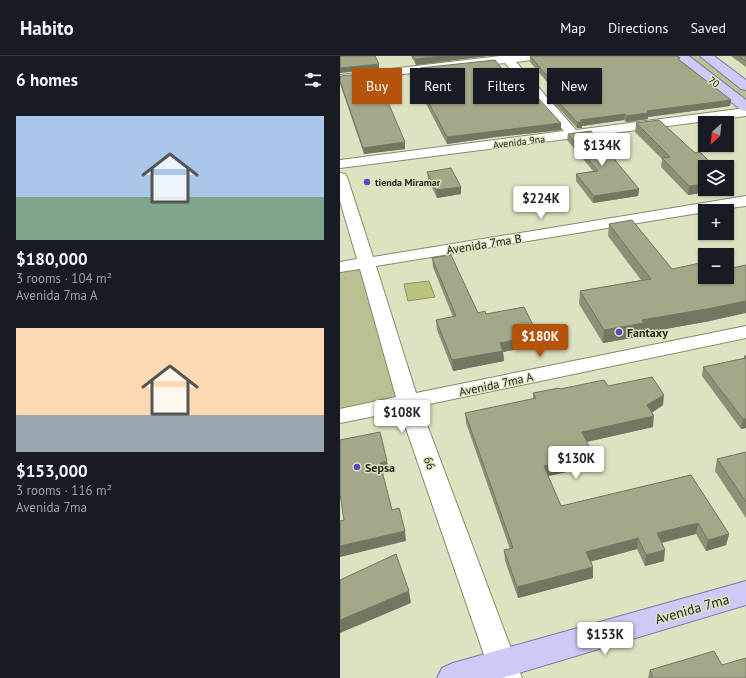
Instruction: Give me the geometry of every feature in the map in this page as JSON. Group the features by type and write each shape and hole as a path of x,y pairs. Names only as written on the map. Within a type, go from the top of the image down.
{"main road":[{"name":"70","path":"681,56 746,107"},
{"name":"70","path":"706,56 746,86"},
{"name":"Avenida 7ma","path":"453,678 504,671 746,593"}],"street":[{"path":"340,78 507,58 539,56"},
{"path":"507,58 574,135"},
{"name":"Avenida 9na","path":"340,164 746,112"},
{"name":"66","path":"340,177 368,263 408,402 504,671"},
{"name":"Avenida 7ma B","path":"340,267 746,201"},
{"name":"Avenida 7ma A","path":"340,416 746,332"}],"shaded area":[{"path":"687,56 701,56 746,89 746,102"},
{"path":"367,263 408,402 340,416 340,267"},
{"path":"429,281 435,297 408,301 404,284"}],"building":[{"path":"340,56 375,56 379,64 340,68"},
{"path":"413,56 442,56 415,59"},
{"path":"530,56 677,56 680,58 678,59 731,100 647,111 648,113 626,116 625,114 580,120 582,122 577,122 560,104 602,104 602,68 547,68 547,76"},
{"path":"739,56 746,56 746,61"},
{"path":"495,60 501,68 473,68 473,104 539,104 539,99 561,123 447,137 429,104 465,104 465,68 420,68"},
{"path":"352,75 352,104 389,104 405,142 363,148 340,81 340,76"},
{"path":"659,120 695,153 700,152 708,160 698,160 698,185 689,186 662,158 670,157 636,123"},
{"path":"591,131 639,189 594,196 576,174 598,171 568,134"},
{"path":"451,168 461,187 436,190 427,172"},
{"path":"632,220 672,269 698,263 698,284 734,284 734,268 746,265 746,301 642,320 644,323 604,330 580,291 651,279 609,224"},
{"path":"451,255 478,313 485,311 486,314 524,307 538,335 500,343 503,351 452,360 436,320 456,316 432,258"},
{"path":"746,358 746,419 743,419 703,367"},
{"path":"652,377 664,395 647,405 654,416 582,432 593,455 544,466 561,506 691,475 729,534 708,540 698,523 657,533 665,550 646,555 638,538 586,552 593,567 517,587 504,550 513,548 465,413 536,398 533,393 604,380 608,386"},
{"path":"380,432 387,461 380,463 392,510 399,508 405,531 340,546 340,521 344,520 340,494 340,440"},
{"path":"746,452 746,502 717,459"},
{"path":"396,554 409,591 340,620 340,580"},
{"path":"714,651 722,665 746,658 746,678 653,678 650,670"}],"place":[{"name":"tienda Miramar","path":"367,182"},
{"name":"Fantaxy","path":"619,332"},
{"name":"Sepsa","path":"357,467"}]}
